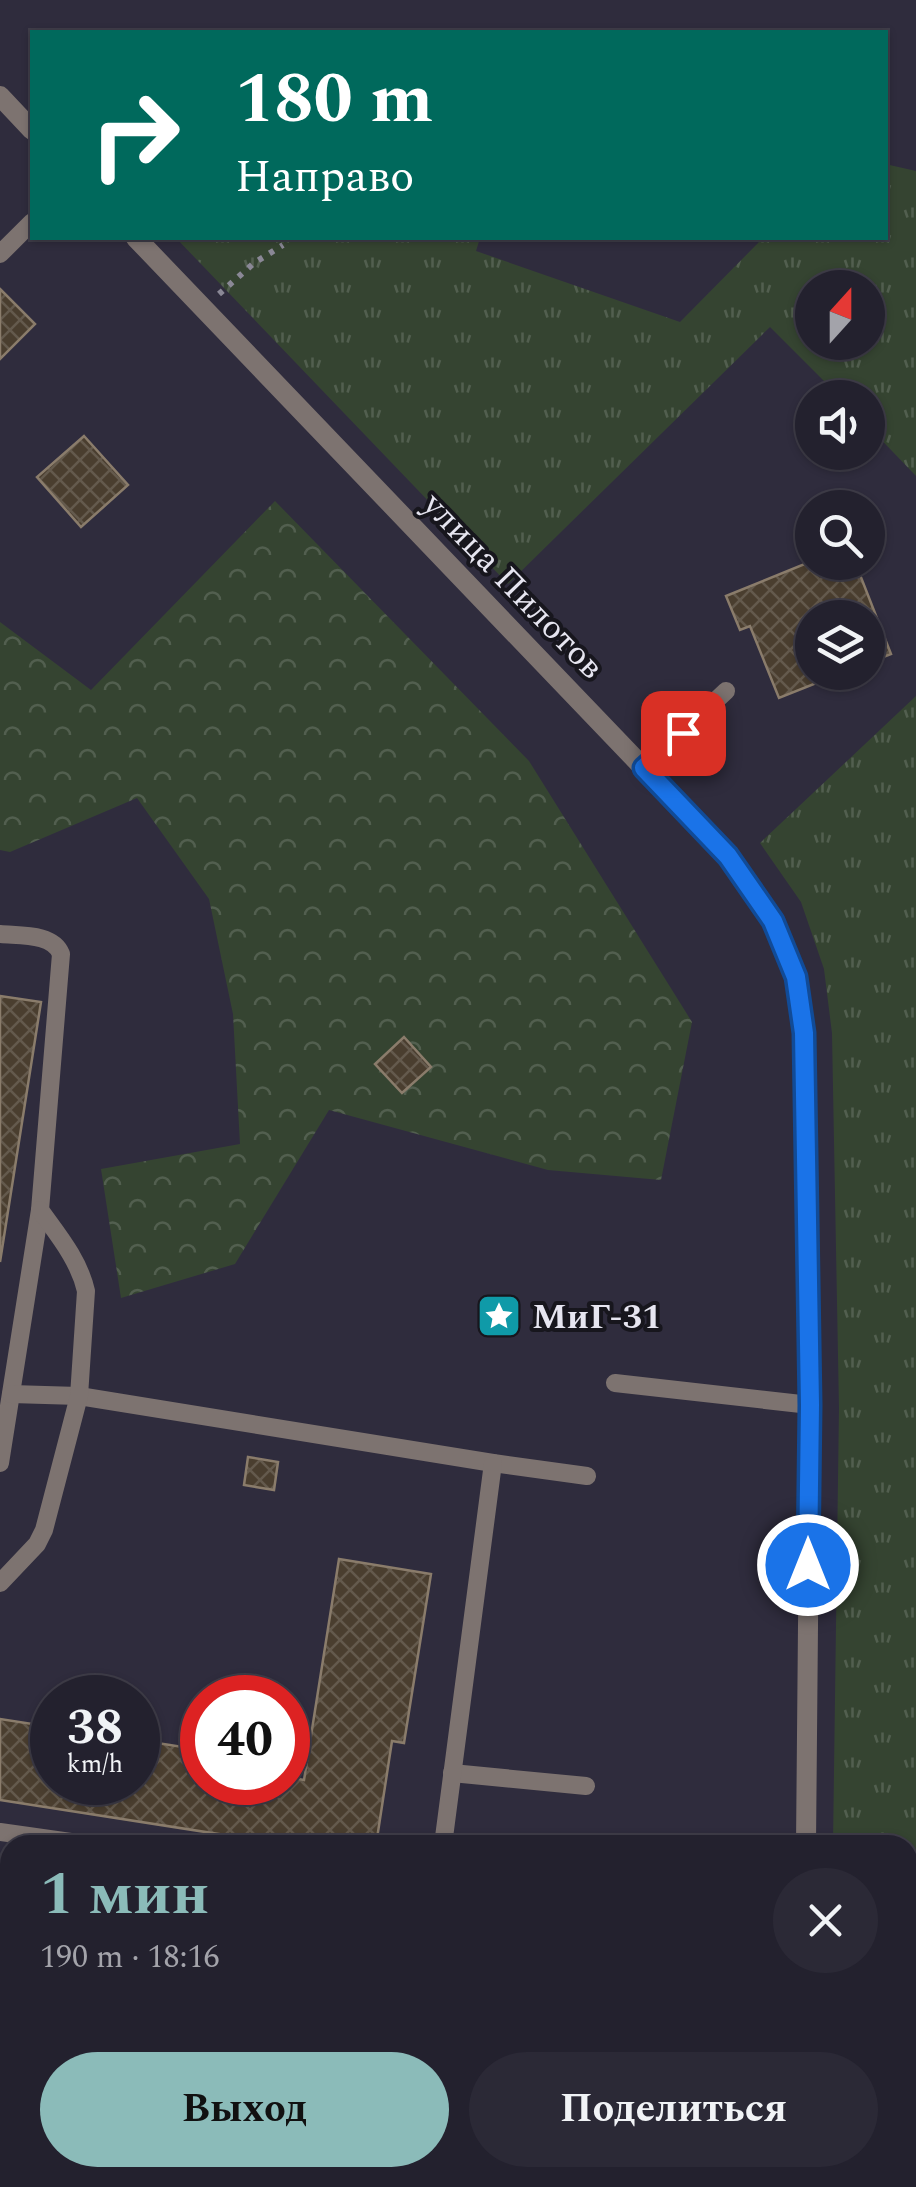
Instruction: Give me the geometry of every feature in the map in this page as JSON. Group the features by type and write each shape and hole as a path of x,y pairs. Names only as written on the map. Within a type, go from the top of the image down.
{"street":[{"path":"0,96 30,128"},
{"name":"улица Пилотов","path":"138,240 728,856 773,921 796,977 804,1033 810,1405 806,1835"}],"lane":[{"path":"3,243 30,223"},
{"path":"644,768 726,690"},
{"path":"0,934 49,940 61,954 40,1210 0,1463"},
{"path":"0,1584 44,1530 79,1396 86,1291 73,1257 40,1210"},
{"path":"615,1383 810,1405"},
{"path":"11,1394 79,1396 587,1476"},
{"path":"444,1835 492,1463"},
{"path":"452,1773 586,1786"}],"path":[{"path":"202,307 254,263 283,245"}],"green space":[{"path":"888,165 916,171 916,476 885,444 885,380 823,380 803,360 885,360 885,270 795,270 795,352 770,327 508,584 178,240 479,240 476,251 680,322 761,240 888,240"},
{"path":"275,501 529,761 692,1022 661,1180 548,1170 329,1110 235,1264 121,1298 101,1169 240,1144 233,1014 209,899 137,798 10,852 0,850 0,622 91,690"},
{"path":"916,696 916,1835 833,1835 839,1408 832,1033 824,969 801,902 760,843"}],"building":[{"path":"0,289 35,324 0,359"},
{"path":"84,436 128,485 81,527 37,477"},
{"path":"795,568 795,580 862,580 870,600 795,600 795,690 799,690 779,698 750,626 740,630 726,596"},
{"path":"0,996 41,1002 0,1262"},
{"path":"404,1037 431,1067 402,1093 375,1064"},
{"path":"248,1457 278,1462 274,1490 244,1485"},
{"path":"339,1559 431,1574 404,1743 392,1741 378,1835 225,1835 32,1805 160,1805 160,1743 180,1747 180,1805 310,1805 310,1742"},
{"path":"0,1719 30,1724 30,1805 0,1800"}],"place":[{"name":"МиГ-31","path":"499,1316"}],"route":[{"path":"683,733 644,768 728,856 773,921 796,977 804,1033 810,1405 808,1565"}]}
